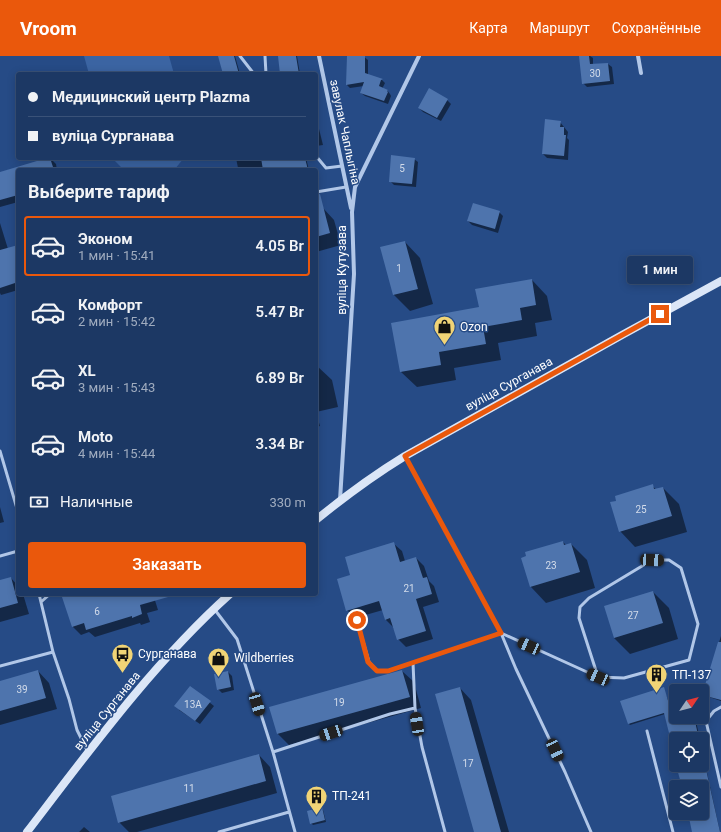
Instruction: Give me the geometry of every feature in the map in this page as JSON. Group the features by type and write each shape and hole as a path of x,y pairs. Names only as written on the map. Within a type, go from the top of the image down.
{"main road":[{"name":"вуліца Сурганава","path":"318,518 340,500 380,471 405,456 608,342 721,281"},
{"name":"вуліца Сурганава","path":"27,832 88,752 171,653 228,596"}],"street":[{"name":"завулак Чаплыгіна","path":"319,56 352,212"},
{"name":"вуліца Кутузава","path":"340,500 354,274 352,212 354,187 419,56"},
{"path":"638,56 641,73"}],"lane":[{"path":"240,56 252,72"},
{"path":"265,56 266,72"},
{"path":"318,158 326,168 342,166"},
{"path":"318,192 346,187"},
{"path":"0,451 16,505"},
{"path":"405,456 501,633 591,832"},
{"path":"0,556 16,552"},
{"path":"355,614 368,662 377,671 388,671 501,633 598,677 624,678 689,660 698,624 681,568 669,560 652,560 589,598 580,607 579,618 598,677"},
{"path":"40,596 53,652 69,699 77,730 88,752"},
{"path":"41,602 48,596"},
{"path":"214,609 237,639 273,752 295,832"},
{"path":"0,666 53,652"},
{"path":"413,663 415,708 422,747 445,832"},
{"path":"721,706 714,711 706,721 721,787"},
{"path":"273,752 390,714 415,708"},
{"path":"646,730 673,832"},
{"path":"218,832 289,812"}],"shaded area":[{"path":"84,56 169,56 173,72 88,72"},
{"path":"114,160 182,160 176,168 122,168"}],"building":[{"path":"218,56 234,56 238,72 222,72"},
{"path":"278,56 296,56 299,72 280,72"},
{"path":"347,56 365,56 365,73 383,79 381,80 379,86 388,90 384,101 360,93 364,82 346,85"},
{"path":"579,56 589,56 590,64 608,63 610,81 582,84"},
{"path":"429,88 448,99 437,118 418,108"},
{"path":"545,119 561,121 560,127 564,127 564,135 566,135 564,156 542,154"},
{"path":"391,155 415,158 412,184 389,182"},
{"path":"40,160 51,160 53,168 16,168 16,196 0,200 0,172"},
{"path":"261,160 306,160 308,168 263,168"},
{"path":"318,194 320,194 330,233 318,236"},
{"path":"473,203 500,211 495,229 467,221"},
{"path":"405,241 418,289 393,295 380,247"},
{"path":"16,246 16,283 0,288 0,250"},
{"path":"532,279 536,305 520,308 522,320 483,327 486,344 439,352 441,365 400,372 391,323 479,307 475,289"},
{"path":"653,484 654,489 663,487 672,516 619,532 610,502 616,501 615,496"},
{"path":"563,541 564,545 571,543 580,572 530,587 521,558 526,556 525,552"},
{"path":"394,542 400,562 416,557 423,578 427,577 432,594 416,599 426,631 397,640 390,618 385,620 379,601 346,611 337,579 350,575 345,557"},
{"path":"11,577 18,603 0,608 0,580"},
{"path":"653,591 663,623 614,638 604,606"},
{"path":"168,596 140,605 142,614 86,630 84,623 72,627 62,597"},
{"path":"718,642 721,642 721,700 709,697 709,684 705,684"},
{"path":"38,670 46,698 0,711 0,681"},
{"path":"402,670 410,697 277,734 269,707"},
{"path":"228,671 231,687 217,690 214,674"},
{"path":"190,686 211,701 195,721 174,706"},
{"path":"460,687 501,832 474,832 435,694"},
{"path":"664,687 669,704 669,724 696,724 697,732 669,733 664,713 628,724 620,701"},
{"path":"259,754 266,781 118,823 111,796"},
{"path":"678,772 707,772 708,780 680,780"},
{"path":"709,783 720,832 692,832 689,820 709,820"},
{"name":"ТП-241","path":"322,807 325,820 310,824 307,811"}],"place":[{"name":"Ozon","path":"445,346"},
{"name":"Сурганава","path":"122,674"},
{"name":"Wildberries","path":"218,678"},
{"name":"ТП-137","path":"656,694"},
{"name":"ТП-241","path":"316,816"}],"route":[{"path":"357,620 368,662 377,671 388,671 501,633 405,456 660,314"}]}
